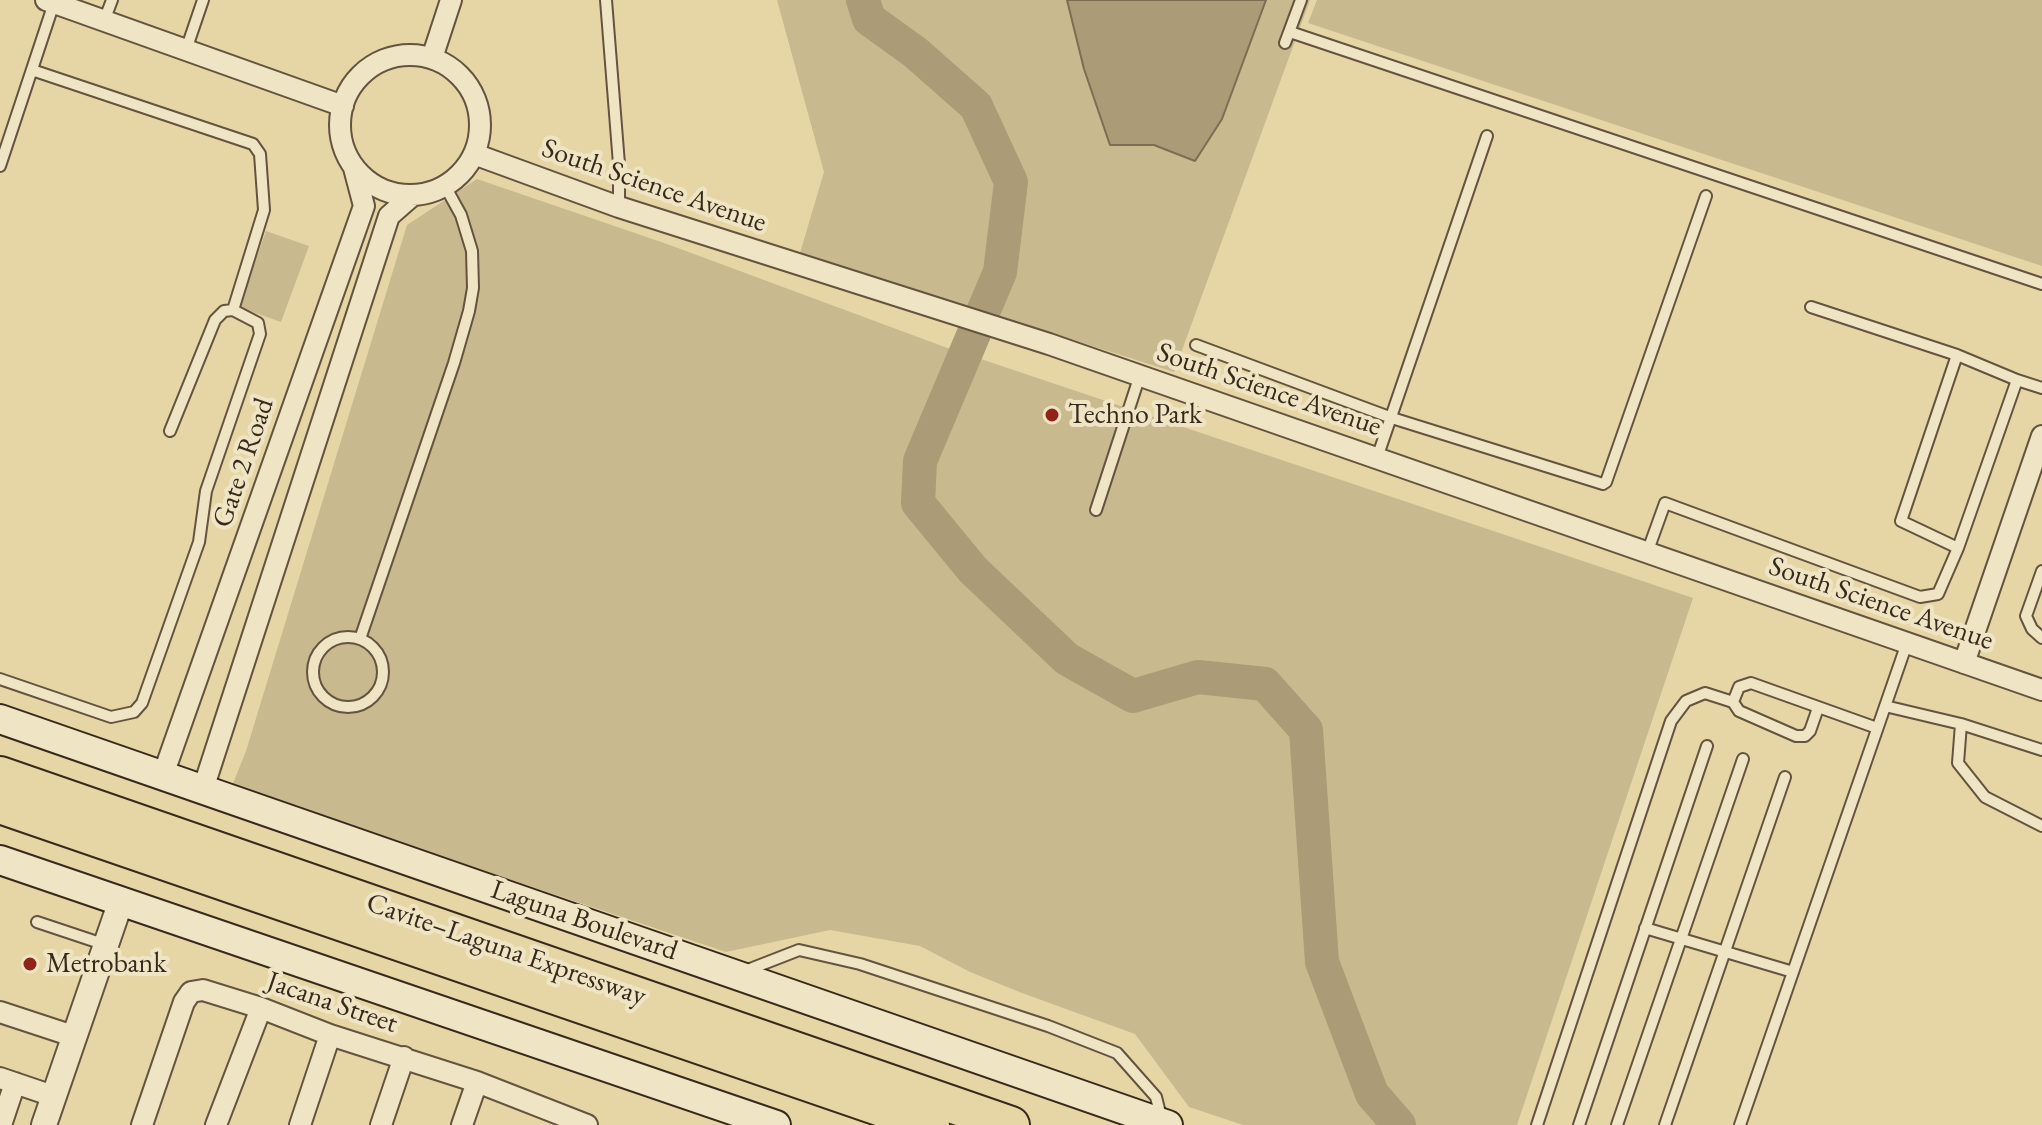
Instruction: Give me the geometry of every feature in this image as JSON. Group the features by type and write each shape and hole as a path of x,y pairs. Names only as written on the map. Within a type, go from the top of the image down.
{"highway":[{"name":"Cavite–Laguna Expressway","path":"0,775 931,1125"},
{"name":"Cavite–Laguna Expressway","path":"0,805 1011,1125"}],"main road":[{"name":"Laguna Boulevard","path":"0,719 1165,1124"},
{"path":"0,860 772,1124"}],"street":[{"path":"432,58 451,0"},
{"path":"50,2 343,106"},
{"path":"398,56 432,58 451,68 472,92 480,123 474,154 462,172 445,186 413,195 390,193 380,189 354,168 341,138 343,106 359,77 377,64 398,56"},
{"name":"South Science Avenue","path":"474,154 619,207 1140,375 2042,690"},
{"name":"Gate 2 Road","path":"163,775 364,206 354,168"},
{"path":"203,789 389,216 413,195"},
{"path":"1964,663 2042,436"},
{"path":"44,1125 121,901"},
{"name":"Jacana Street","path":"142,1125 184,1002 191,992 203,990 477,1082 543,1116 587,1125"},
{"path":"216,1125 261,1008"},
{"path":"0,1012 73,1036"},
{"path":"300,1125 330,1035"},
{"path":"381,1125 404,1057"},
{"path":"1,1125 8,1080 53,1096"},
{"path":"462,1125 477,1082"}],"lane":[{"path":"104,21 112,0"},
{"path":"186,50 203,0"},
{"path":"606,0 619,164 619,207"},
{"path":"1285,43 1301,0"},
{"path":"0,166 32,70 50,2"},
{"path":"1290,32 2042,284"},
{"path":"32,70 253,144 260,154 264,210 233,310"},
{"path":"1377,458 1487,136"},
{"path":"360,639 469,311 473,288 472,251 461,215 445,186"},
{"path":"1196,345 1392,418 1603,484 1706,196"},
{"path":"1811,307 1957,355 2042,388"},
{"path":"0,679 111,717 134,712 142,703 199,542 206,491 260,334 258,323 233,310 224,311 215,320 170,431"},
{"path":"1957,355 1901,521 1958,548"},
{"path":"1096,510 1140,375"},
{"path":"1647,553 1665,503 1920,597 1938,594 1958,548 2017,380"},
{"path":"2042,571 2026,616 2032,629 2042,638"},
{"path":"350,637 360,639 376,652 383,671 381,681 370,699 361,704 340,706 331,703 317,690 314,662 332,641 350,637"},
{"path":"1740,1125 1907,643"},
{"path":"1733,702 1739,687 1751,683 1877,728"},
{"path":"1537,1125 1671,721 1686,701 1705,693 1733,702 1739,711 1796,736 1805,736 1810,731 1818,708"},
{"path":"1885,706 1961,724 2042,750"},
{"path":"1961,724 1958,763 1985,797 2042,826"},
{"path":"1579,1125 1707,746"},
{"path":"1617,1125 1743,759"},
{"path":"1665,1125 1785,777"},
{"path":"37,922 106,945"},
{"path":"1645,928 1793,972"},
{"path":"735,974 799,950 860,964 1048,1026 1117,1053 1156,1097 1165,1124"}],"shaded area":[{"path":"777,0 1067,0 1084,69 1110,145 1154,145 1195,160 1222,119 1266,0 1310,0 1174,372 800,253 824,172"},
{"path":"1067,0 1266,0 1222,119 1195,161 1154,145 1110,145 1084,69"},
{"path":"1317,0 2042,0 2042,266 1308,23"},
{"path":"477,179 667,244 942,346 1693,598 1517,1125 1243,1125 1189,1107 1135,1034 970,972 920,946 830,930 726,952 232,786 246,751 407,225"},
{"path":"266,231 309,246 281,322 239,307"}],"waterway":[{"path":"863,0 869,19 916,53 976,106 1011,182 1000,272 920,461 918,503 973,570 1067,659 1133,696 1198,677 1265,684 1306,730 1322,962 1372,1094 1399,1125"}],"place":[{"name":"Techno Park","path":"1052,415"},
{"name":"Metrobank","path":"30,964"}]}
